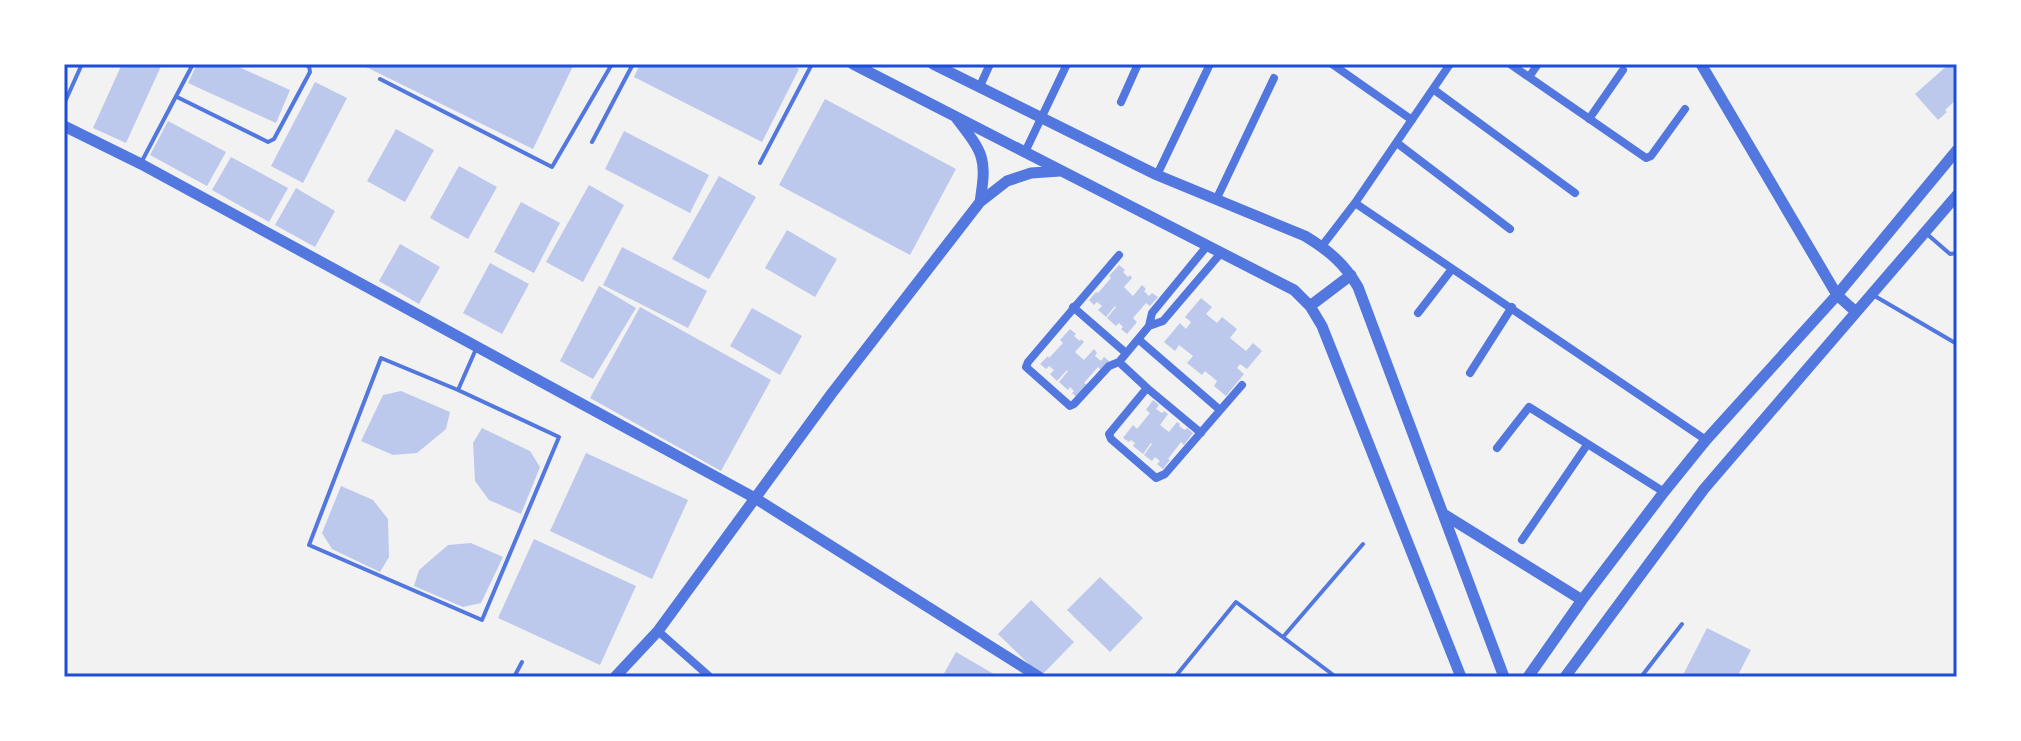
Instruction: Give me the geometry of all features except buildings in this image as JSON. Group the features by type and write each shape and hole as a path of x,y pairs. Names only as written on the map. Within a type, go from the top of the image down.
{"street":[{"path":"853,64 1294,290 1310,306 1322,326 1461,677"},
{"path":"933,64 1157,175 1305,236 1346,267 1358,287 1504,677"},
{"path":"980,86 990,64"},
{"path":"1025,152 1067,64"},
{"path":"1121,102 1138,64"},
{"path":"1157,175 1209,66 1198,64"},
{"path":"1332,64 1412,120"},
{"path":"1322,246 1450,64"},
{"path":"1510,64 1646,158 1651,156 1685,109"},
{"path":"1529,77 1538,64"},
{"path":"1701,64 1837,295 1856,312"},
{"path":"1589,119 1623,70"},
{"path":"1216,200 1274,78"},
{"path":"1433,89 1575,193"},
{"path":"956,117 979,148 985,172 980,202"},
{"path":"64,126 141,164 755,498 1039,677"},
{"path":"1397,143 1510,229"},
{"path":"1528,677 1582,600 1706,440 1837,295 1957,150"},
{"path":"615,677 658,631 832,393 980,202 1007,181 1031,173 1062,171"},
{"path":"1565,677 1704,489 1957,195"},
{"path":"1355,203 1706,440"},
{"path":"1119,255 1026,367 1070,406 1109,366 1119,362 1149,326 1152,313 1207,246"},
{"path":"1149,326 1163,321 1221,253"},
{"path":"1418,313 1452,269"},
{"path":"1310,306 1351,275"},
{"path":"1073,307 1126,353"},
{"path":"1470,373 1512,307"},
{"path":"1138,339 1220,410"},
{"path":"1119,362 1201,433"},
{"path":"1147,388 1109,434 1156,478 1165,474 1242,385"},
{"path":"1497,448 1529,407 1664,492"},
{"path":"1522,540 1587,445"},
{"path":"1444,515 1582,600"},
{"path":"658,631 710,677"}],"lane":[{"path":"64,104 82,64"},
{"path":"141,164 193,64"},
{"path":"177,97 268,142 274,139 310,72 309,66 303,64"},
{"path":"380,79 552,167 612,64"},
{"path":"592,142 633,64"},
{"path":"760,163 812,64"},
{"path":"1925,233 1949,253 1957,253"},
{"path":"1871,294 1957,344"},
{"path":"458,390 477,347"},
{"path":"381,358 458,390 559,437 482,620 309,545 381,358"},
{"path":"1283,637 1363,544"},
{"path":"1175,677 1236,602 1336,677"},
{"path":"1641,677 1682,624"},
{"path":"514,677 522,662"}]}
